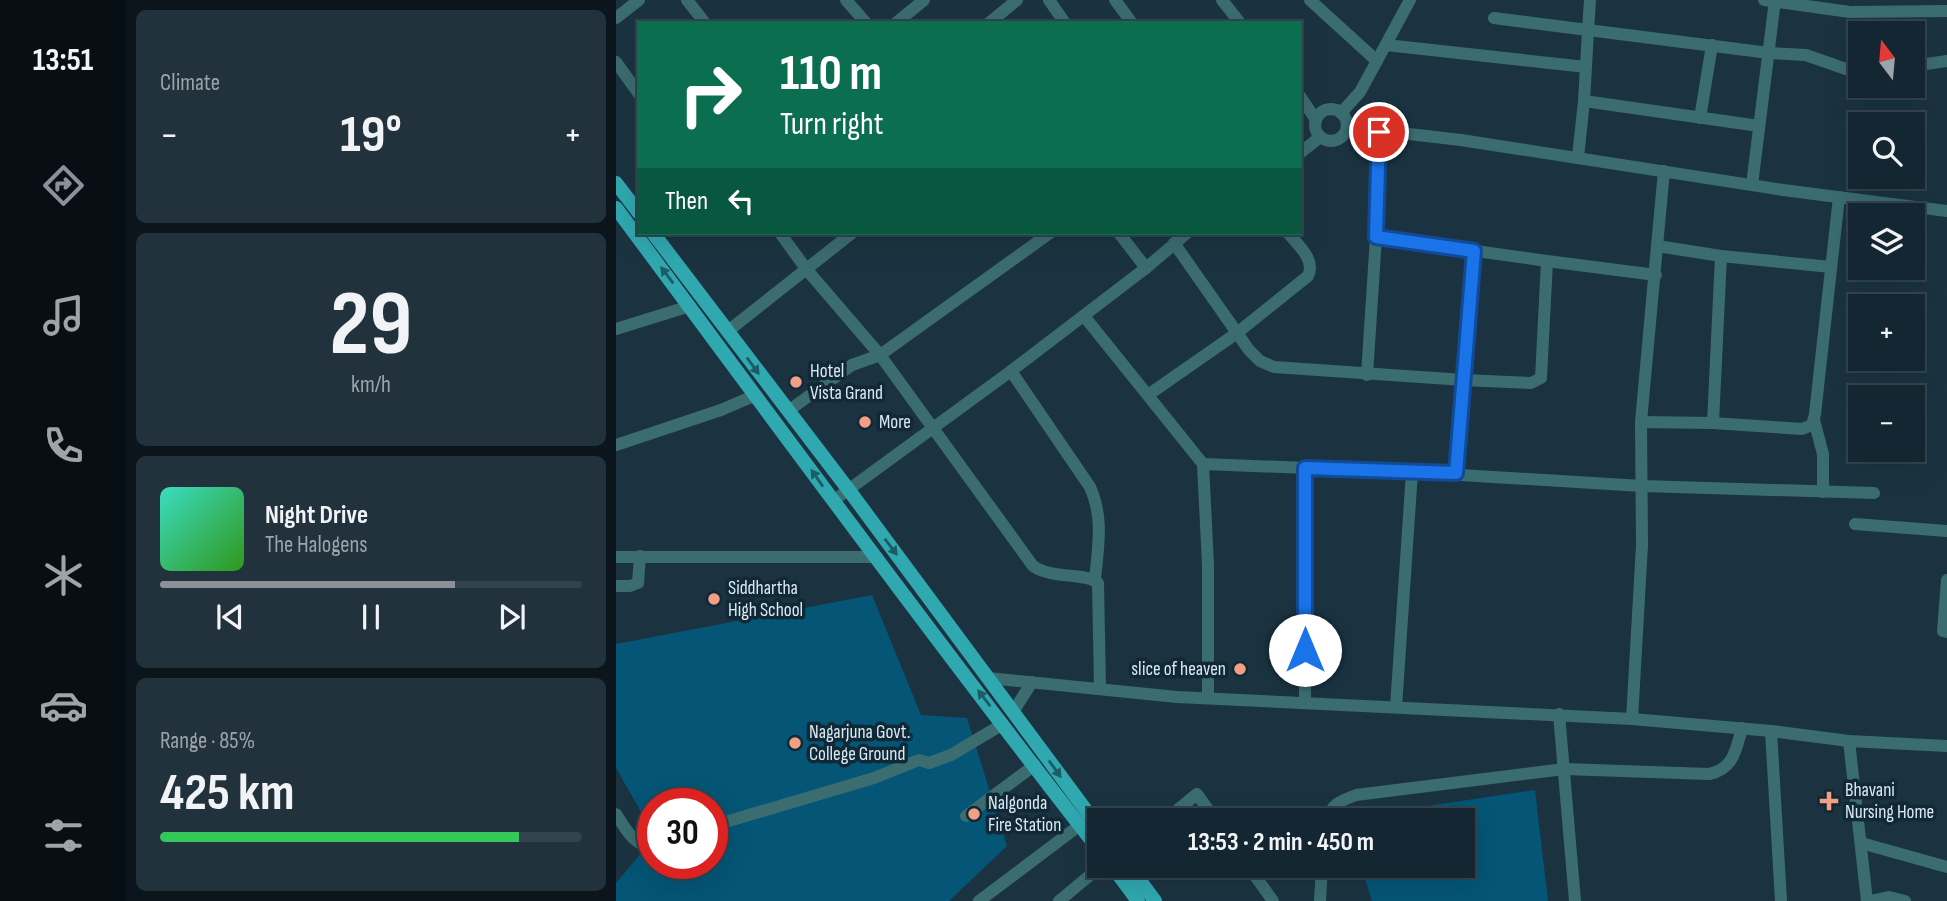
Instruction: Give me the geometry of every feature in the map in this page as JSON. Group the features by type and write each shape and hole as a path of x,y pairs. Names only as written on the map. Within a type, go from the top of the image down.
{"main road":[{"path":"616,183 637,211"},
{"path":"618,213 877,557 1087,813"},
{"path":"655,235 988,678 1035,765 1087,834"},
{"path":"1120,878 1138,901"},
{"path":"1138,878 1155,901"}],"street":[{"path":"616,18 639,0"},
{"path":"687,0 703,21"},
{"path":"899,21 925,0"},
{"path":"991,21 1017,0"},
{"path":"1049,0 1064,21"},
{"path":"1115,0 1131,21"},
{"path":"1222,0 1238,21"},
{"path":"1310,0 1377,61"},
{"path":"1341,113 1360,92 1410,0"},
{"path":"1578,157 1590,0"},
{"path":"1752,186 1769,53 1772,1 1850,12 1947,11"},
{"path":"854,3 865,21"},
{"path":"1494,18 1769,53 1806,55 1848,70"},
{"path":"1386,46 1586,67"},
{"path":"1700,118 1712,46"},
{"path":"1925,64 1947,61"},
{"path":"616,62 637,91"},
{"path":"1302,99 1316,120"},
{"path":"1584,101 1759,126"},
{"path":"1330,109 1341,113 1348,127 1342,138 1325,141 1315,129 1316,120 1330,109"},
{"path":"1348,127 1461,140 1752,186 1947,211"},
{"path":"1367,375 1376,237 1379,132"},
{"path":"1302,151 1320,137"},
{"path":"1632,719 1643,545 1641,422 1664,171"},
{"path":"1641,422 1713,422 1802,429 1812,425 1839,197"},
{"path":"781,235 807,270 880,355 1032,566 1051,575 1095,580"},
{"path":"728,331 850,235"},
{"path":"788,411 860,360 880,355 1047,235"},
{"path":"1121,235 1146,268"},
{"path":"833,500 1084,316 1184,235"},
{"path":"1148,395 1237,333 1311,271 1307,256 1290,235"},
{"path":"1376,237 1656,275"},
{"path":"1174,243 1260,361 1274,367 1464,380 1531,383 1541,378 1547,261"},
{"path":"1657,246 1721,256 1831,267"},
{"path":"1456,473 1474,251"},
{"path":"1713,422 1721,256"},
{"path":"616,329 690,306"},
{"path":"1084,316 1203,464 1209,565 1208,698"},
{"path":"1011,371 1096,499 1100,523 1095,580 1100,588 1100,688"},
{"path":"616,445 721,410 756,395"},
{"path":"1814,420 1823,454 1822,492"},
{"path":"1203,464 1456,473 1642,486 1874,493"},
{"path":"1305,468 1305,703"},
{"path":"1396,707 1412,472"},
{"path":"1855,524 1947,531"},
{"path":"616,556 877,557"},
{"path":"616,586 638,583 640,556"},
{"path":"1947,580 1943,631 1947,632"},
{"path":"988,678 1208,698 1632,719 1742,728 1849,741 1947,746"},
{"path":"728,820 874,778 919,760 929,763 951,755 1008,718 1032,682"},
{"path":"1559,715 1575,901"},
{"path":"1332,808 1338,801 1356,795 1564,769 1709,774 1718,772 1731,763 1742,728"},
{"path":"1771,731 1782,901"},
{"path":"1849,741 1868,901 1889,897 1905,901"},
{"path":"966,816 1035,765"},
{"path":"1180,808 1197,794 1207,808"},
{"path":"616,814 637,841"},
{"path":"979,901 1080,825"},
{"path":"1861,843 1947,867"},
{"path":"1059,901 1087,878"},
{"path":"1257,878 1273,901"},
{"path":"1320,901 1321,878"}],"shaded area":[{"name":"Nagarjuna Govt. College Ground","path":"872,595 921,715 967,718 1007,846 949,901 616,901 616,883 637,858 637,879 728,879 728,788 637,788 637,805 616,768 616,644"},
{"path":"1535,790 1548,901 1372,901 1365,878 1475,878 1475,808 1414,808"}],"place":[{"name":"Hotel Vista Grand","path":"796,382"},
{"name":"More","path":"865,422"},
{"name":"Siddhartha High School","path":"714,599"},
{"name":"slice of heaven","path":"1240,669"},
{"name":"Nagarjuna Govt. College Ground","path":"795,743"},
{"name":"Bhavani Nursing Home","path":"1829,801"},
{"name":"Nalgonda Fire Station","path":"974,814"}],"route":[{"path":"1305,650 1305,468 1456,473 1474,251 1376,237 1379,132"}]}
